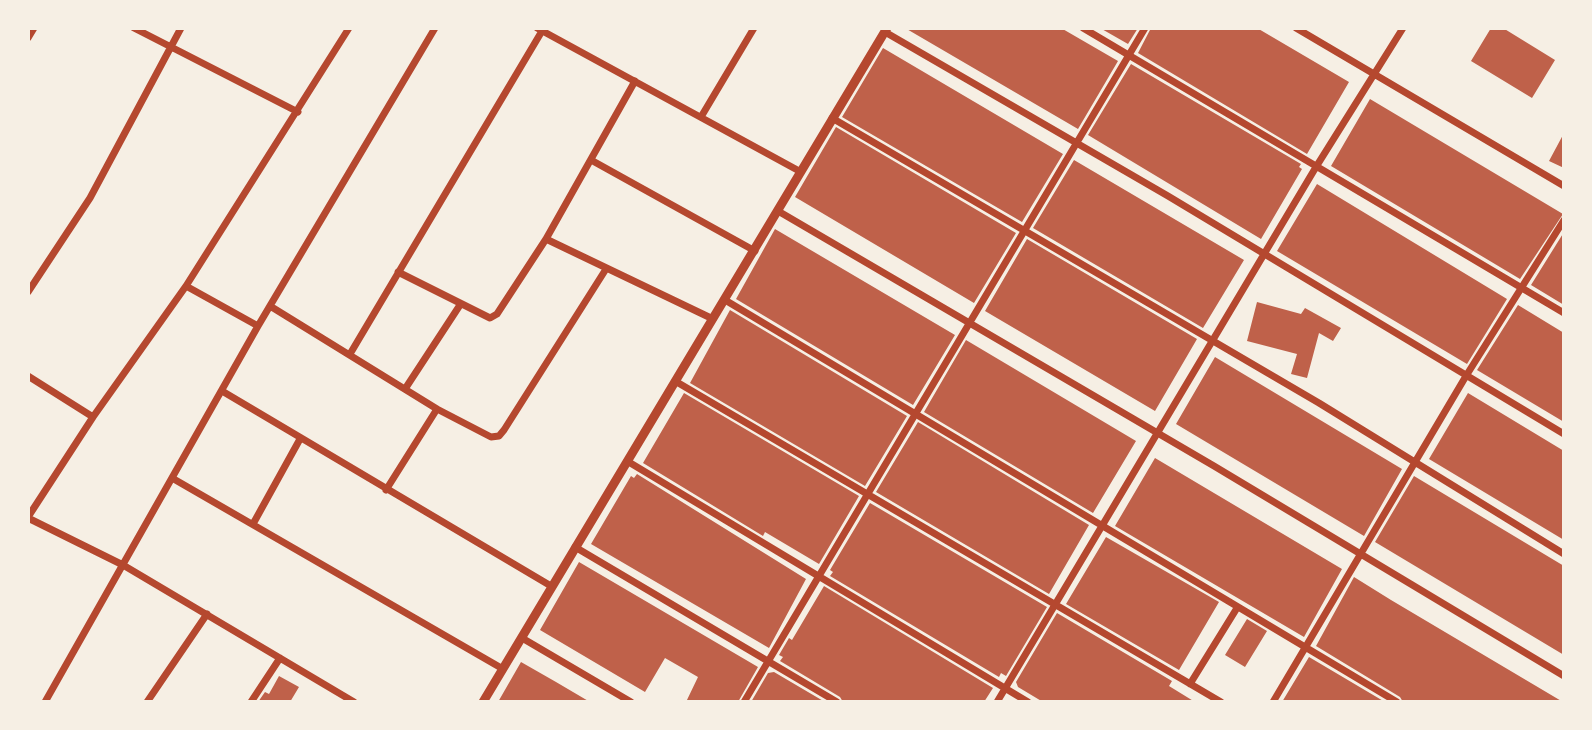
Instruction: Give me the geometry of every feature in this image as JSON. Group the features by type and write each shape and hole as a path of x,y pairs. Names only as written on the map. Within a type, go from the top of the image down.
{"street":[{"path":"28,38 34,28"},
{"path":"134,28 298,111"},
{"path":"28,292 65,241 90,198 181,28"},
{"path":"349,28 186,286 93,417 28,517 123,565 354,702"},
{"path":"45,702 258,326 435,28"},
{"path":"701,117 753,30 743,28"},
{"path":"1083,28 1564,313"},
{"path":"744,702 1145,28"},
{"path":"1296,28 1564,186"},
{"path":"997,702 1403,28"},
{"path":"350,354 540,29 801,172"},
{"path":"483,702 886,30 1564,434"},
{"path":"398,272 460,305 494,317 546,239 635,80"},
{"path":"832,118 1417,462 1564,554"},
{"path":"591,160 755,251"},
{"path":"778,211 1364,554 1564,676"},
{"path":"1273,702 1364,554 1466,376 1564,220"},
{"path":"546,239 713,319"},
{"path":"270,306 437,409 484,435 499,436 606,269"},
{"path":"186,286 258,326"},
{"path":"724,300 1397,702"},
{"path":"405,389 460,305"},
{"path":"28,376 93,417"},
{"path":"676,381 1221,702"},
{"path":"222,391 386,491 551,586"},
{"path":"386,491 437,409"},
{"path":"253,524 300,439"},
{"path":"627,461 1028,702"},
{"path":"172,478 503,669"},
{"path":"575,547 837,702"},
{"path":"1190,684 1237,608"},
{"path":"147,702 207,614"},
{"path":"522,638 631,702"},
{"path":"251,702 279,658"}],"building":[{"path":"905,28 1061,28 1118,61 1078,129"},
{"path":"1100,28 1138,28 1128,44"},
{"path":"1151,28 1257,28 1349,82 1307,154 1138,53"},
{"path":"1491,28 1503,28 1555,60 1532,98 1471,61"},
{"path":"883,48 1063,154 1022,222 842,117"},
{"path":"1131,64 1301,164 1299,167 1302,169 1261,239 1088,135"},
{"path":"1370,99 1563,214 1520,279 1331,166"},
{"path":"836,127 1016,233 974,303 795,197"},
{"path":"1564,133 1564,168 1549,161"},
{"path":"1074,160 1244,260 1203,328 1033,228"},
{"path":"1317,184 1507,299 1467,364 1277,251"},
{"path":"775,229 955,335 913,405 736,299"},
{"path":"1564,232 1564,305 1531,285"},
{"path":"1027,239 1197,339 1155,411 985,311"},
{"path":"1257,302 1301,314 1305,308 1341,328 1333,341 1319,333 1307,378 1291,374 1297,354 1247,341"},
{"path":"1518,305 1564,333 1564,422 1477,370"},
{"path":"730,310 907,416 865,486 690,383"},
{"path":"966,340 1136,441 1093,513 924,412"},
{"path":"1215,357 1402,469 1364,536 1176,424"},
{"path":"684,393 859,496 819,564 765,532 763,536 643,463"},
{"path":"1468,393 1564,451 1564,540 1429,459"},
{"path":"918,422 1089,525 1049,594 876,492"},
{"path":"1155,458 1342,569 1304,637 1115,526"},
{"path":"637,474 806,579 769,648 591,544 631,476 634,478"},
{"path":"1414,476 1564,566 1564,655 1375,542"},
{"path":"870,503 1047,607 1006,676 1001,673 999,677 830,576 833,572 830,570"},
{"path":"1106,537 1219,602 1179,670 1066,604"},
{"path":"579,562 758,667 738,702 686,702 698,677 665,658 645,692 540,630"},
{"path":"1354,577 1563,702 1403,702 1400,697 1316,646"},
{"path":"824,586 993,688 984,702 843,702 840,697 780,661 783,657 779,655 789,638 792,640"},
{"path":"1057,613 1172,681 1169,686 1195,702 1043,702 1018,687 1016,682"},
{"path":"1247,619 1267,631 1245,667 1225,655"},
{"path":"1309,657 1385,702 1282,702"},
{"path":"521,662 556,682 590,702 498,702"},
{"path":"774,672 825,702 751,702 768,673"},
{"path":"279,676 299,687 290,702 258,702 265,692 269,694"}]}
